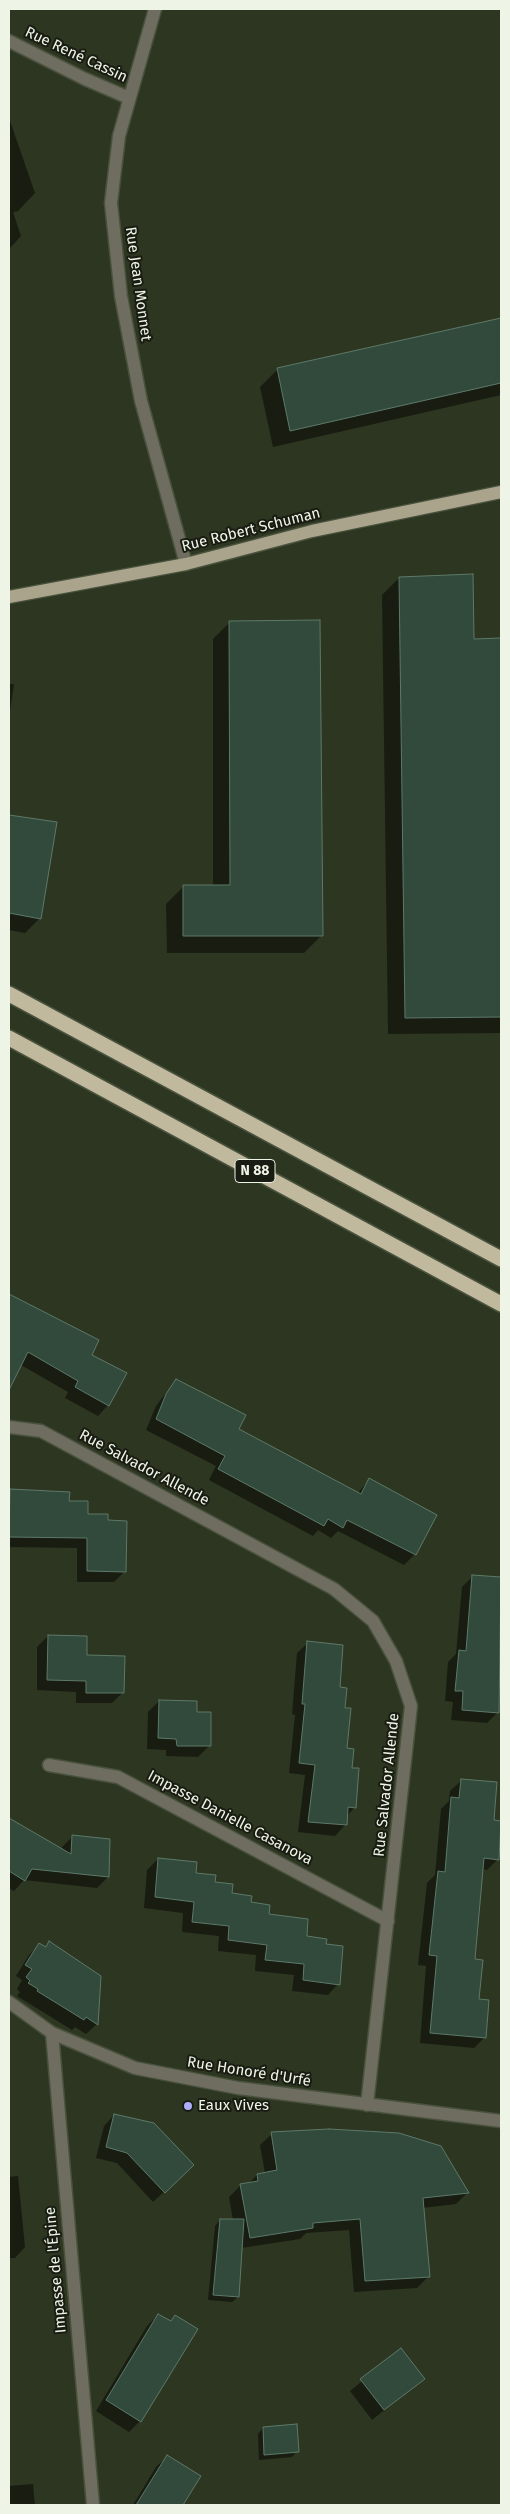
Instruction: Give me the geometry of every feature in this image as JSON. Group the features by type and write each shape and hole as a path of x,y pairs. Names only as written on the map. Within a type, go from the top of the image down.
{"highway":[{"name":"N 88","path":"9,994 501,1258"},
{"name":"N 88","path":"9,1038 501,1304"}],"main road":[{"name":"Rue Robert Schuman","path":"9,597 186,564 312,531 501,492"}],"street":[{"name":"Rue Jean Monnet","path":"155,9 119,136 111,203 121,296 141,401 186,564"},
{"name":"Rue René Cassin","path":"9,41 84,79 130,98"},
{"name":"Rue Salvador Allende","path":"9,1427 41,1431 334,1589 374,1621 396,1661 412,1706 367,2105"},
{"name":"Impasse Danielle Casanova","path":"49,1765 118,1777 388,1921"},
{"name":"Rue Honoré d'Urfé","path":"9,2002 52,2032 135,2068 238,2088 498,2121"},
{"name":"Impasse de l'Épine","path":"52,2032 93,2505"},
{"path":"498,2121 501,2134"}],"building":[{"path":"501,318 501,383 290,431 277,368"},
{"path":"473,574 474,639 501,638 501,1017 405,1018 399,577"},
{"path":"320,620 323,936 183,936 183,885 230,885 229,621"},
{"path":"9,815 57,822 41,919 9,913"},
{"path":"9,1294 99,1340 92,1355 127,1373 109,1406 75,1387 78,1381 28,1352 9,1390"},
{"path":"176,1379 246,1415 239,1429 361,1494 369,1478 437,1515 416,1555 347,1520 343,1528 328,1519 324,1526 218,1469 225,1456 156,1419 166,1394"},
{"path":"10,1489 70,1492 69,1501 88,1501 88,1514 108,1514 108,1520 127,1521 126,1572 87,1571 87,1538 9,1537"},
{"path":"472,1575 501,1577 499,1713 462,1710 463,1691 455,1691 459,1650 466,1651"},
{"path":"48,1635 87,1636 87,1655 125,1656 124,1693 86,1693 86,1681 47,1680"},
{"path":"307,1641 343,1645 340,1687 347,1688 345,1708 351,1708 347,1748 354,1749 352,1768 359,1768 356,1808 348,1807 347,1825 308,1822 315,1765 299,1763 305,1704 302,1704"},
{"path":"159,1700 197,1701 197,1712 211,1712 211,1746 177,1746 176,1739 158,1738"},
{"path":"461,1779 497,1782 494,1820 501,1821 499,1860 484,1858 475,1959 483,1960 479,1999 489,2000 486,2038 430,2033 437,1956 429,1955 438,1871 445,1872 451,1797 459,1798"},
{"path":"9,1818 71,1854 72,1835 110,1839 109,1877 32,1869 25,1881 9,1871"},
{"path":"158,1858 197,1862 196,1873 216,1875 215,1882 233,1884 232,1893 252,1896 251,1902 270,1905 269,1914 308,1919 307,1936 327,1939 326,1944 343,1946 340,1985 303,1980 304,1964 265,1960 267,1945 228,1940 229,1926 192,1922 194,1902 155,1897"},
{"path":"49,1941 101,1976 98,2025 86,2017 84,2020 37,1991 38,1989 28,1983 30,1981 26,1977 32,1969 25,1965 39,1943 46,1947"},
{"path":"114,2114 154,2123 194,2165 165,2193 127,2153 106,2147"},
{"path":"329,2129 399,2133 441,2146 469,2193 423,2198 430,2277 365,2281 360,2219 313,2223 313,2228 250,2238 240,2184 258,2181 257,2174 277,2170 271,2132"},
{"path":"220,2219 244,2219 239,2297 213,2295"},
{"path":"158,2314 171,2321 175,2315 198,2329 141,2422 106,2400"},
{"path":"401,2348 425,2379 384,2410 360,2379"},
{"path":"297,2424 299,2452 264,2455 263,2427"},
{"path":"167,2455 201,2476 183,2505 136,2505"}],"place":[{"name":"Eaux Vives","path":"188,2106"}]}
